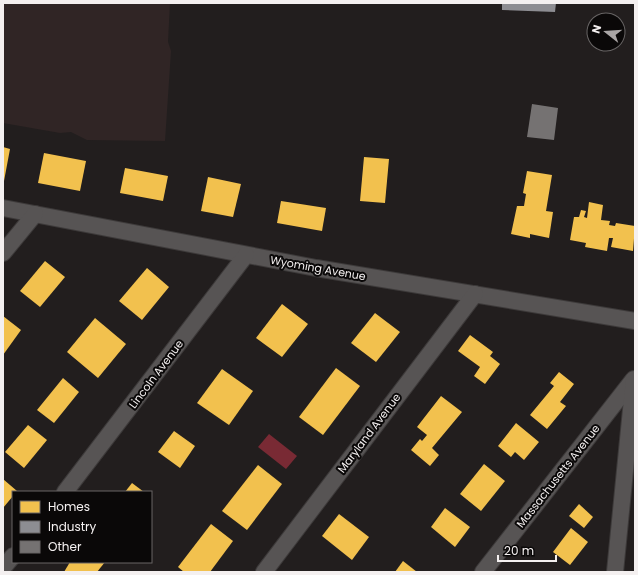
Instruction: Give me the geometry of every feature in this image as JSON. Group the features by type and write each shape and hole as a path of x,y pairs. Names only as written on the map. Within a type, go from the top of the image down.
{"street":[{"name":"Wyoming Avenue","path":"3,208 316,268 635,321"},
{"path":"3,254 35,214"},
{"name":"Lincoln Avenue","path":"66,491 246,255"},
{"name":"Maryland Avenue","path":"264,572 475,294"},
{"path":"615,572 634,377"},
{"name":"Massachusetts Avenue","path":"483,572 634,377"},
{"path":"3,568 12,557"}],"shaded area":[{"path":"3,3 170,3 168,42 171,51 165,141 87,140 71,132 60,133 3,123"},
{"path":"269,434 297,456 286,469 258,447"}],"building: Homes":[{"path":"3,147 10,149 4,181 3,181"},
{"path":"44,153 86,161 80,191 38,183"},
{"path":"364,157 389,159 385,203 360,201"},
{"path":"125,168 168,176 163,201 120,193"},
{"path":"527,171 552,175 546,211 553,212 549,238 530,234 530,238 511,234 517,206 524,206 526,194 523,193"},
{"path":"208,177 241,184 233,217 201,211"},
{"path":"281,201 326,208 322,231 277,223"},
{"path":"589,202 603,205 601,220 610,221 609,225 615,226 616,223 635,226 633,251 611,247 613,238 609,238 607,251 585,247 586,243 570,240 574,217 579,217 581,210 586,211 584,217 587,218"},
{"path":"45,261 65,277 40,307 20,291"},
{"path":"147,268 169,287 142,320 119,301"},
{"path":"282,304 308,324 282,357 256,338"},
{"path":"375,313 400,332 376,362 351,343"},
{"path":"3,316 21,330 3,355"},
{"path":"95,318 126,344 98,378 67,352"},
{"path":"470,335 493,352 490,356 500,364 485,384 474,376 480,367 458,351"},
{"path":"336,368 360,386 323,435 299,417"},
{"path":"222,369 253,391 229,425 197,403"},
{"path":"559,372 574,384 560,402 566,406 547,429 530,415 554,386 550,383"},
{"path":"63,378 79,392 54,423 37,410"},
{"path":"441,396 462,412 432,448 439,455 430,466 411,450 420,439 422,441 427,435 417,427"},
{"path":"516,423 539,442 524,460 515,452 511,457 498,446"},
{"path":"28,425 47,440 24,468 5,452"},
{"path":"174,431 195,446 180,468 158,452"},
{"path":"484,464 505,481 481,511 460,494"},
{"path":"258,465 282,484 247,530 222,511"},
{"path":"3,479 17,491 12,491 12,497 3,508"},
{"path":"132,483 143,491 126,491"},
{"path":"579,504 593,517 584,528 569,516"},
{"path":"445,508 470,527 455,547 431,527"},
{"path":"339,514 369,537 352,560 322,536"},
{"path":"211,524 233,541 210,572 184,572 178,567"},
{"path":"571,528 588,542 570,565 553,552"},
{"path":"403,561 417,572 395,572"},
{"path":"69,563 104,563 97,572 64,572"}],"building: Industry":[{"path":"502,3 556,3 555,12 502,10"}],"building: Other":[{"path":"532,104 558,108 554,140 527,137"}]}
